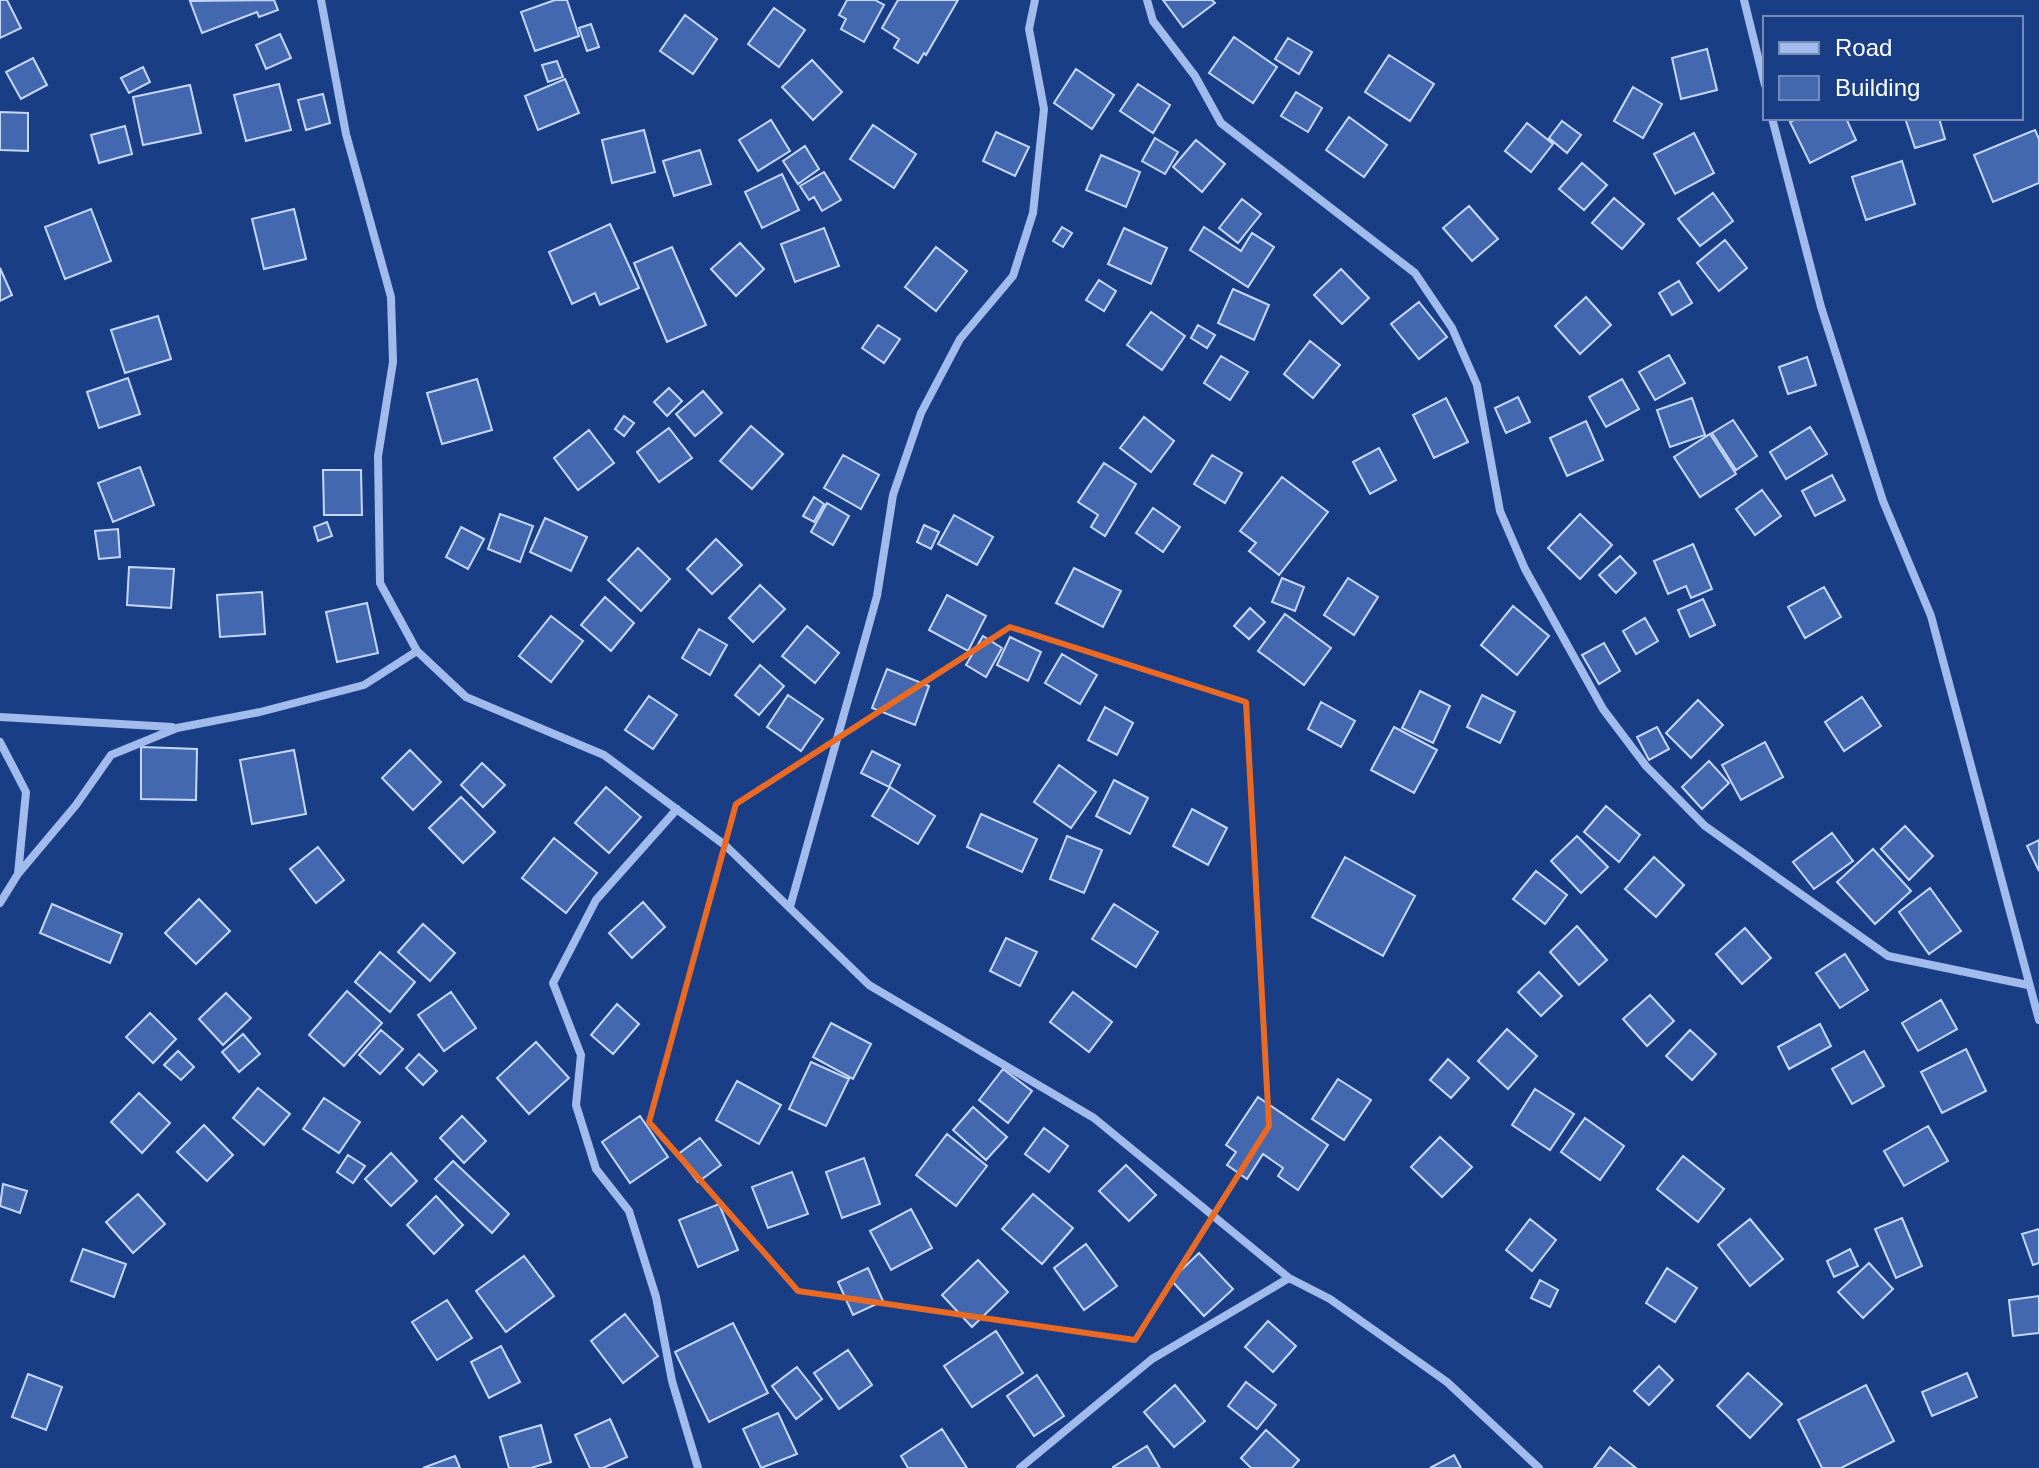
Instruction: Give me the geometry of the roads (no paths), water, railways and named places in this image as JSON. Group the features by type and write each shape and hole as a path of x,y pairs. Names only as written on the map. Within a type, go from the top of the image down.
{"street":[{"path":"321,0 346,134 391,297 393,362 378,456 380,583 417,651 466,697 604,755 726,846 869,985 1094,1118 1289,1278 1330,1299 1447,1382 1539,1468"},
{"path":"790,907 877,596 888,519 916,427 960,339 1013,276 1033,213 1044,109 1029,29 1035,0"},
{"path":"1147,0 1153,21 1195,76 1221,123 1415,273 1452,328 1477,385 1500,511 1519,554 1603,709 1646,766 1705,826 1888,956 2028,985"},
{"path":"1744,0 1763,77"},
{"path":"1773,120 1821,307 1878,486 1931,616 2039,1020"},
{"path":"0,903 18,874 76,805 111,755 177,728 260,712 364,685 417,651"},
{"path":"0,717 177,728"},
{"path":"0,742 26,792 18,874"},
{"path":"677,809 596,900 553,983 581,1055 576,1105 596,1169 629,1211 656,1297 672,1381 698,1468"},
{"path":"1020,1468 1152,1359 1289,1278"}]}
